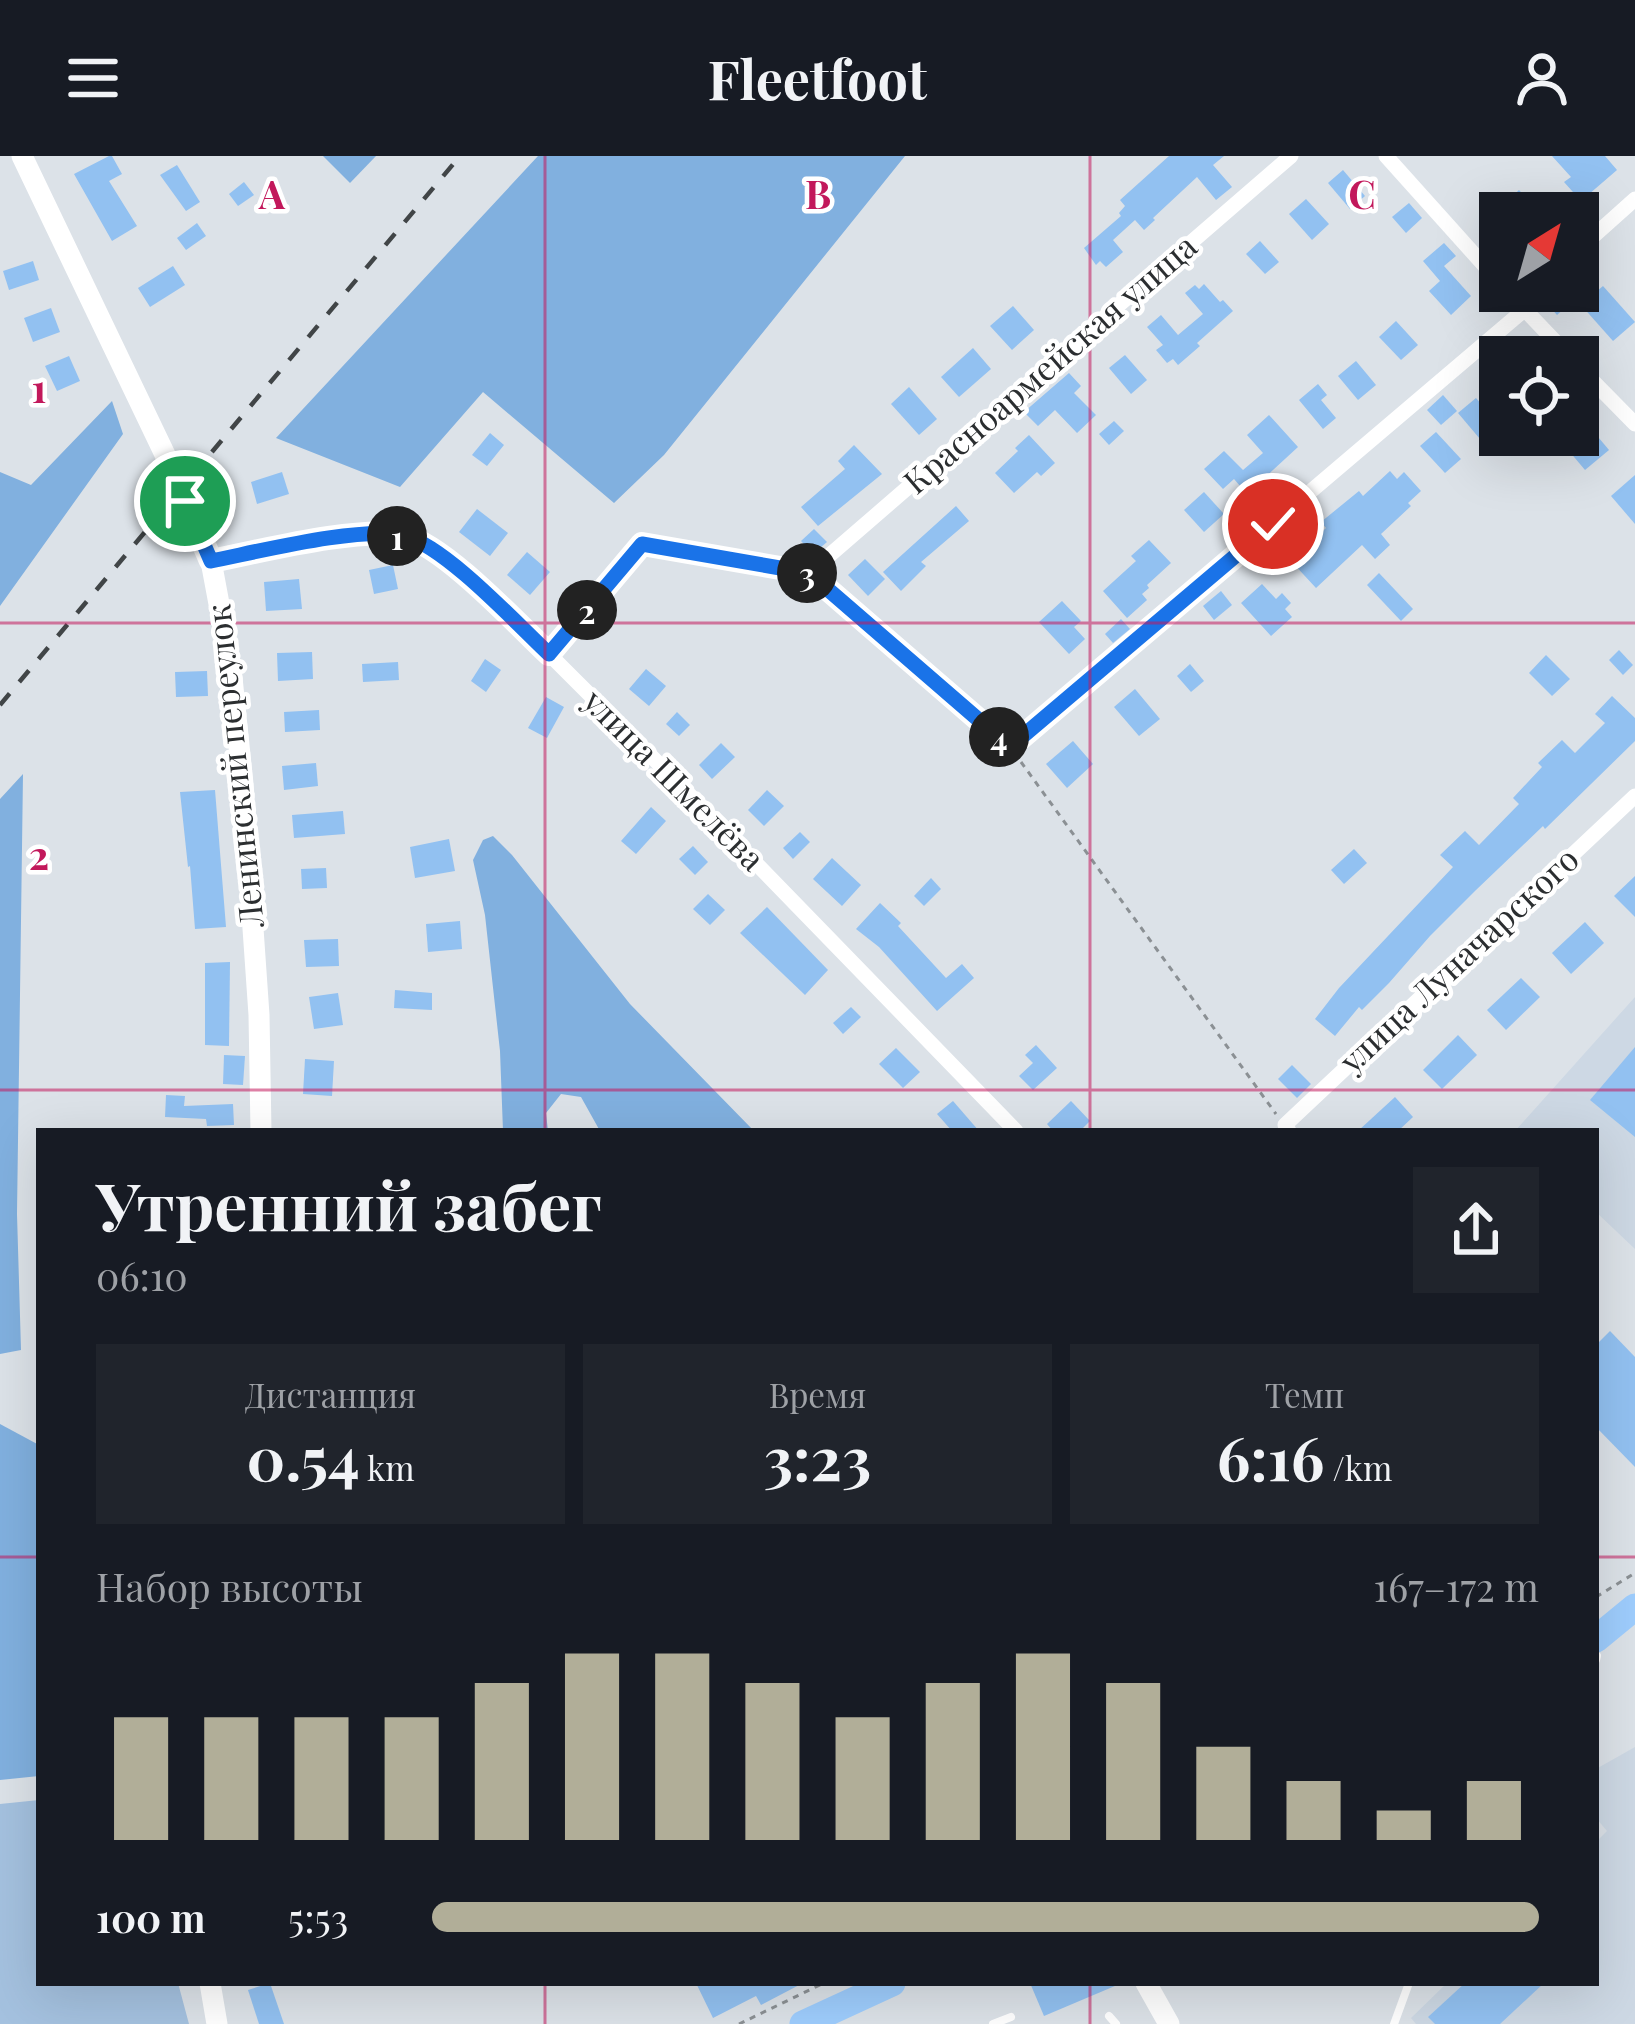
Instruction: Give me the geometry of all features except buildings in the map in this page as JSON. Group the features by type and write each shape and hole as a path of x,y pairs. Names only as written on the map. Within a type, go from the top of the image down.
{"highway":[{"path":"1599,1642 1635,1607"},
{"path":"803,2024 885,1986"}],"main road":[{"name":"Ленинский переулок","path":"22,156 181,488 211,561 231,668 243,784 259,1015 261,1128"},
{"path":"211,1986 217,2024"},
{"path":"1149,1986 1169,2024"}],"street":[{"name":"Красноармейская улица","path":"809,573 1291,156"},
{"path":"1386,156 1479,260"},
{"path":"1599,232 1635,200"},
{"path":"809,573 1010,747 1504,312"},
{"path":"1527,312 1550,336"},
{"path":"1599,387 1635,424"},
{"name":"улица Шмелёва","path":"211,561 363,534 406,536 444,557 549,654 1013,1128"},
{"name":"улица Луначарского","path":"1287,1128 1635,796"}],"lane":[{"path":"1394,2024 1408,1986"},
{"path":"993,2024 1011,2017"}],"path":[{"path":"549,654 642,544 809,573"},
{"path":"1010,747 1287,1128"},
{"path":"1599,1595 1635,1573"},
{"path":"739,2024 818,1986"}],"shaded area":[{"path":"323,156 376,156 350,183"},
{"path":"538,156 905,156 664,455 614,503 483,392 400,487 276,438"},
{"path":"112,401 123,434 0,606 0,472 31,485"},
{"path":"23,774 17,1214 21,1350 0,1354 0,799"},
{"path":"493,836 512,855 630,1004 751,1128 598,1128 581,1097 561,1094 546,1113 548,1128 503,1128 485,915 473,860 483,840"},
{"path":"1635,997 1635,1249 1599,1215 1599,1128 1518,1128"},
{"path":"0,1424 36,1443 36,1776 0,1780"},
{"path":"1635,1747 1635,2024 1416,2024 1411,2018 1444,1986 1599,1986 1599,1839 1607,1831 1599,1822 1599,1767"},
{"path":"36,1800 36,1986 179,1986 189,2024 0,2024 0,1804"}],"railway":[{"path":"0,705 460,156"}],"route":[{"path":"185,501 211,561 363,534 406,536 444,557 549,654 642,544 809,573 1010,747 1273,524"}]}
